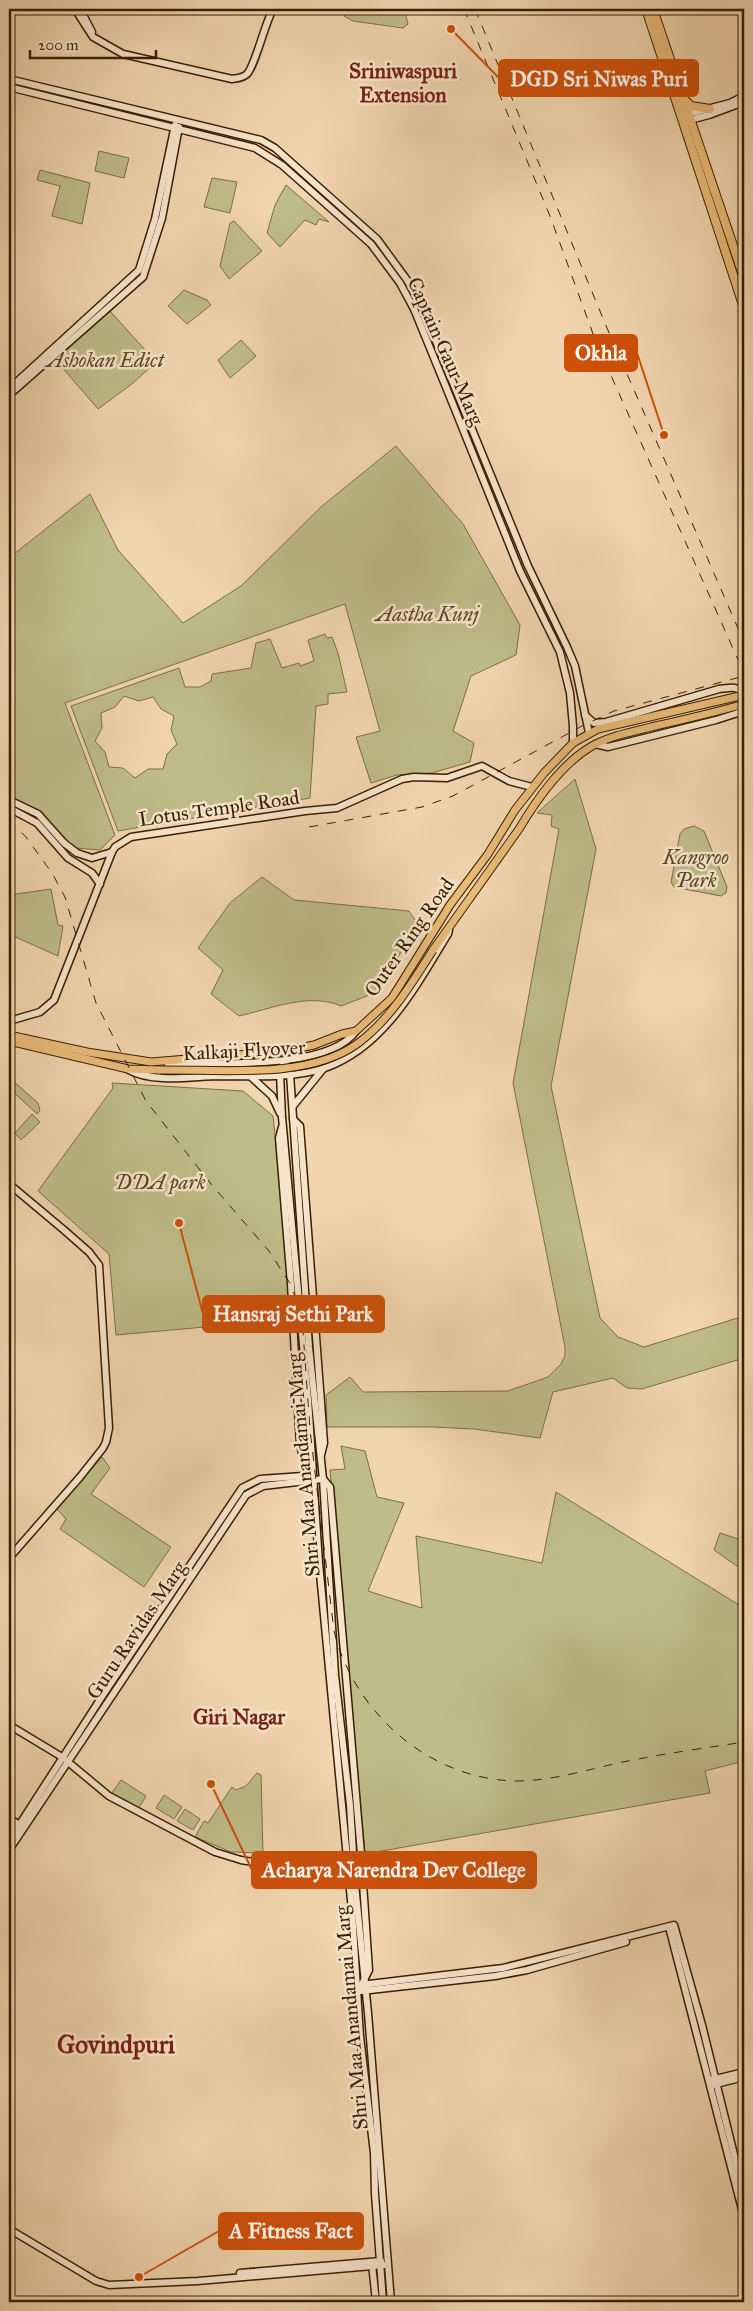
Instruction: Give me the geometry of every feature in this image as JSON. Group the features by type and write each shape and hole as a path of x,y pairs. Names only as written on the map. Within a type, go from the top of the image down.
{"highway":[{"path":"646,9 744,278"},
{"path":"653,9 684,100 686,118 744,308"},
{"path":"684,100 691,106 710,109"}],"main road":[{"path":"75,9 84,25 96,39 123,54 232,79 241,78 250,70 268,18 274,9"},
{"path":"80,9 91,27 92,33"},
{"name":"Captain Gaur Marg","path":"9,79 261,140 275,148 378,239 395,261 422,307 528,566 575,666 589,733"},
{"name":"Captain Gaur Marg","path":"9,87 239,143 268,155 371,244 396,278 418,318 520,571 560,652 570,693 574,726 573,743"},
{"path":"686,118 744,96"},
{"path":"686,118 744,102"},
{"path":"9,395 143,277 162,218 178,121"},
{"path":"9,388 139,270 155,219 177,129"},
{"path":"584,714 594,723 606,722 719,689 733,687 744,695"},
{"path":"598,729 744,695"},
{"path":"595,744 608,747 716,720 738,713 744,706"},
{"name":"Outer Ring Road","path":"449,926 543,795 574,760 595,744 626,733 744,706"},
{"path":"598,729 606,722"},
{"name":"Outer Ring Road","path":"9,1035 87,1052 151,1062 285,1051 314,1045 342,1034 356,1031 392,998 450,905 532,787 573,743 598,729"},
{"name":"Lotus Temple Road","path":"112,852 131,837 305,811 327,810 350,803 402,779 447,778 477,766 486,767 519,785 532,787"},
{"path":"9,800 38,814 64,843 77,853 92,858 112,852"},
{"path":"9,808 37,822 68,858 92,873 100,884"},
{"path":"9,1021 40,1012 54,1000 112,852"},
{"path":"9,1041 128,1069 136,1073 163,1077 290,1074 324,1068 357,1051 392,1020 448,934 449,926"},
{"name":"Kalkaji Flyover","path":"128,1069 265,1069 300,1067 322,1062 357,1044 376,1027 405,993 449,926"},
{"path":"151,1062 165,1064 298,1060 345,1042 356,1031"},
{"path":"325,1051 323,1061 331,1065"},
{"path":"285,1061 290,1074 292,1106"},
{"name":"Shri Maa Anandamai Marg","path":"285,1061 280,1074 282,1120 307,1391 312,1480 350,1858 391,2302"},
{"path":"224,1076 230,1072 227,1062"},
{"path":"292,1106 324,1068"},
{"path":"250,1076 272,1096 282,1120 279,1138 291,1284 300,1446 302,1453 311,1463"},
{"name":"Shri Maa Anandamai Marg","path":"292,1106 293,1118 300,1126 324,1443 321,1458 335,1675 354,1804 350,1858 362,1916 361,2049 374,2153 376,2302"},
{"path":"9,1184 64,1230 98,1263 109,1428 106,1442 80,1477 9,1558"},
{"name":"Guru Ravidas Marg","path":"9,1850 21,1826 62,1760 242,1488 260,1479 303,1476 311,1463"},
{"path":"323,1479 330,1487 354,1804 361,1857 362,1916"},
{"name":"Guru Ravidas Marg","path":"62,1760 246,1495 263,1486 323,1479"},
{"path":"9,1725 62,1760 101,1790 138,1813 204,1847 241,1860 266,1863 361,1857"},
{"path":"9,1818 21,1826"},
{"name":"Guru Ravidas Marg","path":"9,1841 21,1826"},
{"path":"361,1987 527,1970 671,1929 702,2025 744,2217"},
{"path":"713,2082 744,2072"},
{"path":"713,2082 744,2078"},
{"path":"713,2082 744,2196"},
{"path":"9,2225 99,2277 114,2282 376,2264"},
{"path":"9,2229 96,2281 110,2285 198,2281 387,2262"},
{"name":"Shri Maa Anandamai Marg","path":"376,2264 383,2302"}],"green space":[{"path":"349,9 404,9 408,24 403,28 353,21 344,16"},
{"path":"99,151 129,158 124,178 95,171"},
{"path":"40,170 90,183 82,224 52,216 60,186 37,180"},
{"path":"212,178 237,182 230,213 204,207"},
{"path":"286,185 329,222 319,219 316,225 305,220 280,247 267,233 275,205"},
{"path":"234,221 262,251 229,279 220,266 230,223"},
{"path":"184,290 207,300 211,305 187,324 168,306"},
{"name":"Ashokan Edict","path":"109,310 156,362 133,383 98,409 54,358"},
{"path":"241,340 256,356 230,378 218,360"},
{"name":"Aastha Kunj","path":"396,446 463,524 520,625 516,655 471,676 453,731 474,743 470,762 432,773 397,775 371,783 356,737 380,731 345,604 65,703 115,835 100,850 75,848 9,795 9,558 90,494 118,550 183,623 241,586 321,507"},
{"path":"325,634 327,638 332,637 338,653 347,692 328,694 328,704 316,706 310,798 118,831 71,706 179,668 185,687 200,687 211,681 212,674 251,668 256,643 270,639 282,668 299,663 300,666 314,661 308,640","holes":["124,696 139,701 153,697 161,709 174,716 171,730 177,744 167,754 163,769 148,769 135,778 123,768 109,767 105,752 95,741 102,728 101,713 115,707"]},
{"path":"575,779 596,849 551,1086 600,1318 618,1337 644,1347 744,1316 744,1358 642,1389 627,1388 613,1378 553,1392 540,1438 474,1429 327,1427 326,1395 350,1377 363,1392 508,1391 548,1377 561,1364 565,1356 565,1347 513,1083 559,829 551,826 552,815 537,813"},
{"name":"Kangroo Park","path":"694,826 704,831 727,887 726,893 721,896 674,887 671,882 680,834 684,829"},
{"path":"262,877 294,900 409,911 418,924 377,992 341,1006 329,1002 303,1001 239,1016 211,994 223,970 198,948 230,903"},
{"path":"51,889 58,925 63,926 58,956 11,935 9,895"},
{"path":"9,1079 38,1103 40,1111 37,1114 9,1088"},
{"name":"DDA park","path":"112,1083 243,1091 273,1116 294,1319 116,1335 109,1254 38,1191 113,1088"},
{"path":"32,1114 40,1122 21,1140 15,1133"},
{"path":"341,1446 365,1451 377,1497 404,1503 368,1591 422,1608 416,1536 542,1563 556,1492 744,1608 744,1761 705,1771 710,1793 365,1854 330,1470 345,1469"},
{"path":"102,1457 110,1468 91,1494 171,1547 144,1587 60,1529 66,1519 57,1509"},
{"path":"720,1533 744,1541 744,1571 714,1550"},
{"path":"257,1773 261,1775 263,1853 231,1852 195,1837 204,1821 208,1823 232,1787 236,1790 246,1786"},
{"path":"121,1780 146,1796 138,1809 112,1793"},
{"path":"164,1795 182,1807 174,1819 156,1808"},
{"path":"185,1809 200,1819 193,1830 177,1821"}],"railway":[{"path":"464,9 550,216 596,342 744,673"},
{"path":"475,9 607,328 744,642"},
{"path":"309,827 422,807 453,796 582,726 614,711 744,676"},
{"path":"9,820 26,837 52,873 65,897 96,1003 146,1101 211,1184 269,1251 291,1285 302,1317 310,1430 334,1631 344,1661 359,1689 378,1714 400,1736 426,1755 455,1769 485,1778 517,1781 559,1777 643,1758 744,1742"}],"place":[{"name":"DGD Sri Niwas Puri","path":"451,29"},
{"name":"Okhla","path":"664,435"},
{"name":"Hansraj Sethi Park","path":"179,1223"},
{"name":"Acharya Narendra Dev College","path":"211,1784"},
{"name":"A Fitness Fact","path":"139,2277"}],"district":[{"name":"Sriniwaspuri Extension","path":"403,83"},
{"name":"Giri Nagar","path":"239,1717"},
{"name":"Govindpuri","path":"116,2044"}]}
